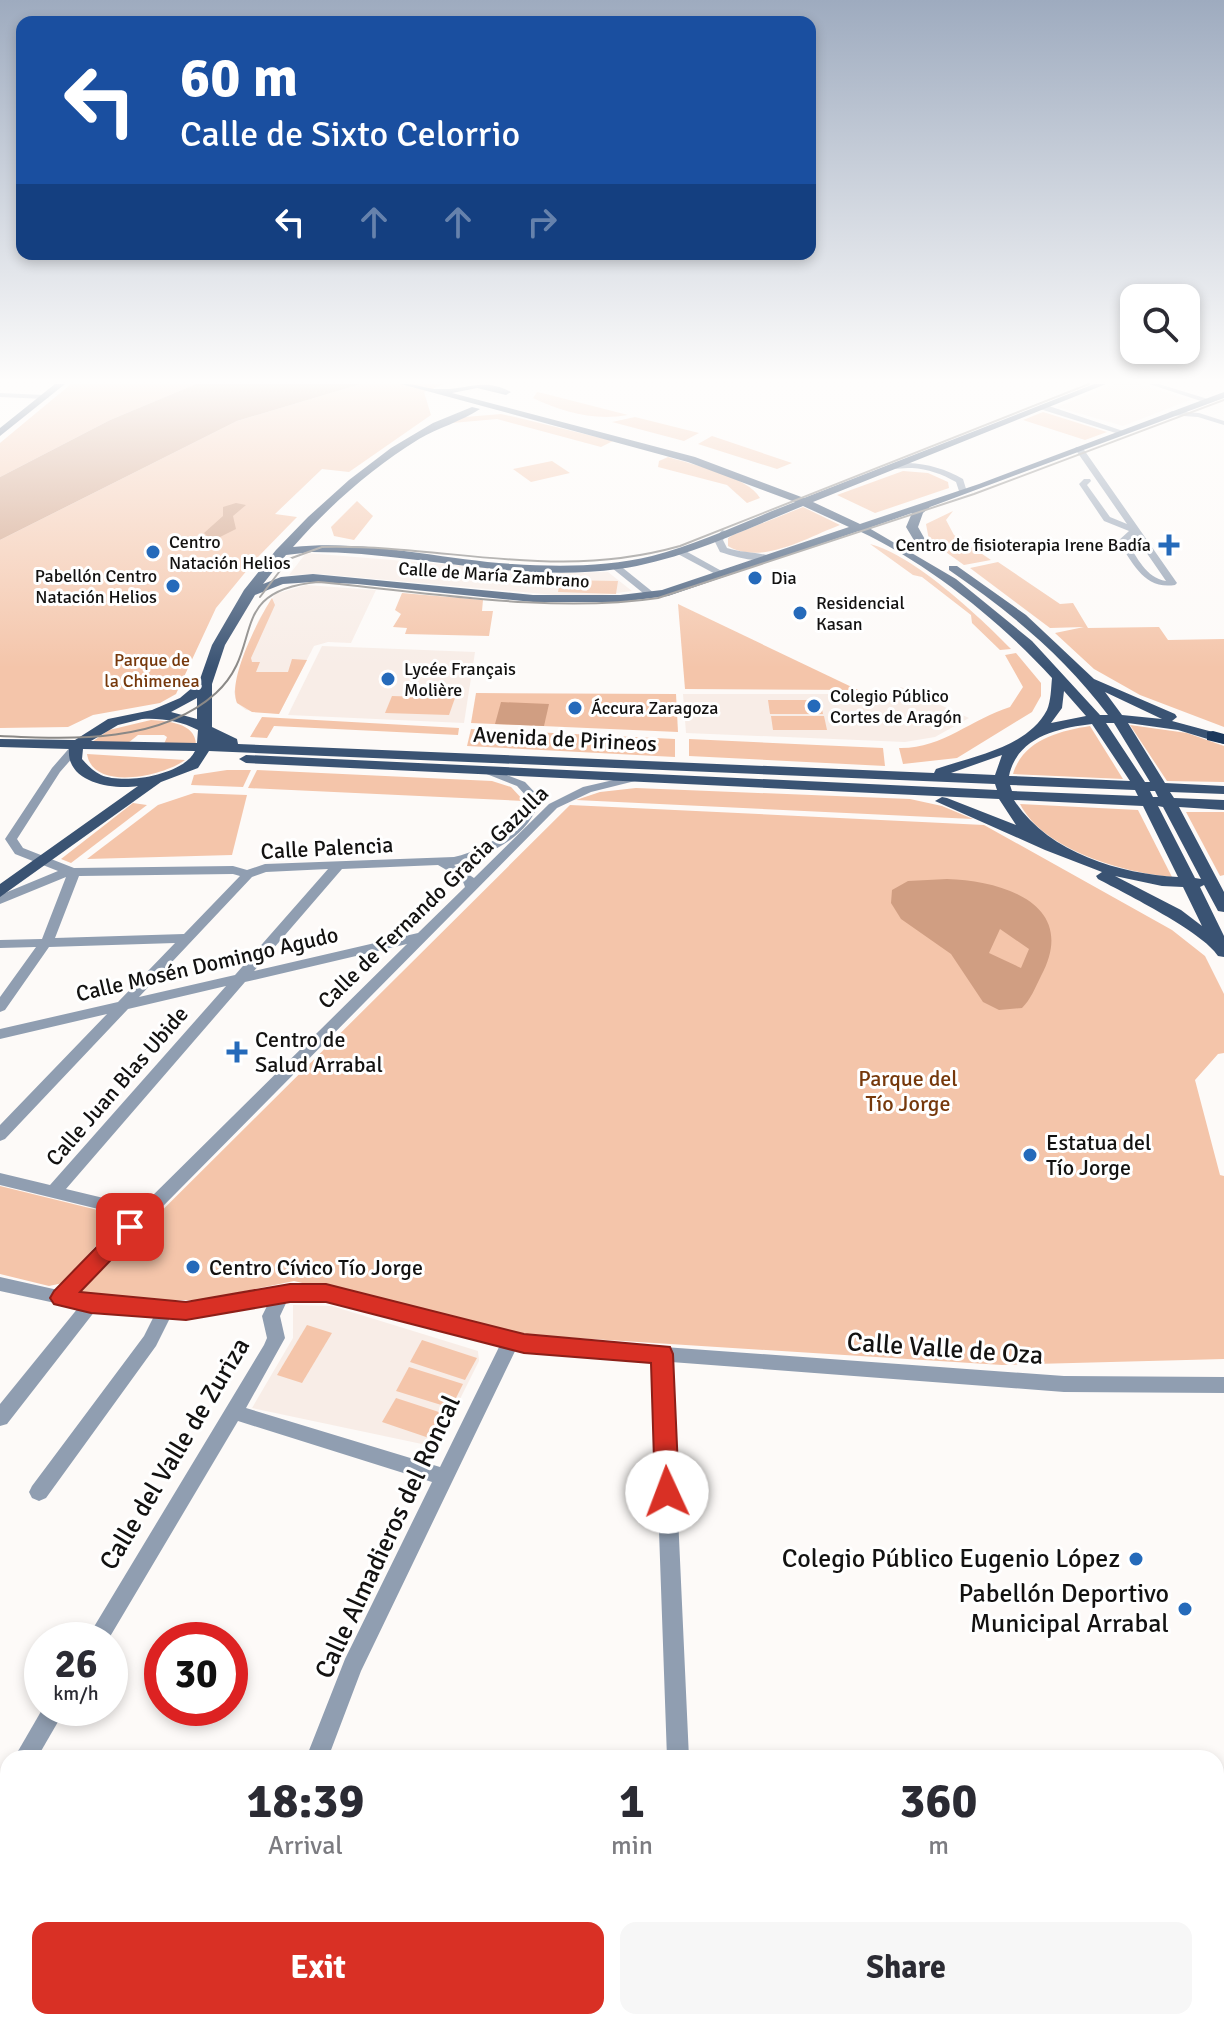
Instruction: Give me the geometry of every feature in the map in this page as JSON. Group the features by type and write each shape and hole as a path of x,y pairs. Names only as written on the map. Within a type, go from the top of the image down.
{"main road":[{"path":"0,743 76,747 75,759 90,776 118,782 160,778 186,769 203,746 201,719 205,684 225,634 248,593 280,552 360,479"},
{"path":"750,479 813,498 972,596 1059,675 1096,719 1138,787 1224,951"},
{"path":"766,479 874,521 925,550 989,592 1082,674 1118,719 1161,788 1218,883 1224,907"},
{"path":"280,552 338,550 527,566 615,566 679,551 861,479"},
{"name":"Calle de María Zambrano","path":"248,593 281,581 313,578 561,600 651,595 722,574 1001,479"},
{"path":"757,481 768,490 772,502 764,517"},
{"path":"925,550 912,527 918,512 926,505"},
{"path":"306,526 314,542 338,550"},
{"path":"1082,674 1118,695 1215,736"},
{"path":"1038,732 1055,708 1059,675"},
{"path":"152,715 180,704 205,684"},
{"name":"Avenida de Pirineos","path":"76,747 102,726 152,715 185,719 203,746"},
{"name":"Avenida de Pirineos","path":"923,777 974,763 1018,745 1038,732 1096,719 1118,719 1215,736"},
{"name":"Avenida de Pirineos","path":"1018,745 1004,761 1002,788 1020,822 1051,847"},
{"name":"Avenida de Pirineos","path":"203,746 488,771 912,793 1002,788 1224,790"},
{"name":"Avenida de Pirineos","path":"76,747 90,752 203,746 299,749 923,777 1146,802 1224,805"},
{"path":"0,892 160,778"},
{"name":"Avenida de Pirineos","path":"912,793 975,812 1071,858 1133,877 1218,883"},
{"path":"1071,858 1175,914 1224,951"}],"street":[{"path":"956,479 960,481 963,492"},
{"path":"1091,479 1104,486 1172,583 1158,585 1150,580 1122,541 1133,530 1105,517 1083,484 1091,479"},
{"path":"1117,522 1127,516"},
{"path":"725,532 718,540 723,550 749,557 768,557"},
{"path":"1127,537 1145,542"},
{"path":"679,551 722,574"},
{"path":"615,566 651,595"},
{"name":"Calle Palencia","path":"74,872 15,848 12,836 56,770 76,747"},
{"name":"Calle Palencia","path":"0,900 56,875 74,872 233,870 248,874 265,868 465,859 489,849 533,806 528,789 488,771"},
{"name":"Calle de Fernando Gracia Gazulla","path":"61,1298 560,801 587,789 635,778"},
{"path":"441,862 467,877 472,889"},
{"name":"Calle Juan Blas Ubide","path":"54,1192 339,865"},
{"path":"0,1007 45,943 74,872"},
{"path":"0,1135 248,874"},
{"name":"Calle Mosén Domingo Agudo","path":"0,1034 424,936"},
{"path":"0,944 188,938"},
{"path":"0,1179 143,1214"},
{"name":"Calle Valle de Oza","path":"0,1284 91,1304 165,1311 210,1309 282,1294 339,1295 511,1340 1064,1384 1224,1385"},
{"name":"Calle del Valle de Zuriza","path":"107,1622 275,1343 271,1316 282,1294"},
{"path":"0,1418 91,1304"},
{"path":"39,1492 150,1341 165,1311"},
{"name":"Calle Almadieros del Roncal","path":"320,1750 347,1677 442,1476 511,1340"},
{"path":"662,1354 678,1750"},
{"path":"233,1412 442,1476"},
{"path":"30,1750 44,1726"}],"shaded area":[{"path":"0,479 122,479 0,540"},
{"path":"236,503 246,505 233,516 236,529 220,537 207,536 204,533 223,516 223,507"},
{"path":"306,553 553,573 608,572 632,591 595,596 555,595 320,574 289,575"},
{"path":"306,585 376,590 351,643 328,642 314,646 279,714 246,710 237,703 234,692 258,621 275,594"},
{"name":"Lycée Français Molière","path":"322,646 475,652 464,723 288,715"},
{"name":"Colegio Público Cortes de Aragón","path":"901,687 969,718 935,737 905,742 686,733 683,694 887,694"},
{"path":"501,702 549,704 544,726 495,724"},
{"path":"947,879 992,885 1030,902 1043,915 1050,931 1050,952 1035,989 1022,1008 999,1010 983,1002 951,954 901,919 891,903 892,890 908,881","holes":["1000,929 1029,949 1021,968 989,953"]},
{"path":"293,1305 332,1306 478,1351 479,1361 436,1447 252,1408 293,1338"}],"green space":[{"name":"Parque de la Chimenea","path":"122,479 312,479 275,514 297,517 257,558 216,608 176,694 160,703 93,715 68,727 0,728 0,540"},
{"path":"703,479 733,479 754,490 760,498 747,503 727,485"},
{"path":"882,479 941,479 948,482 949,488 875,513 837,495"},
{"path":"357,501 373,516 354,540 334,536 331,527"},
{"path":"803,507 840,525 770,551 755,553 728,546 728,538 733,535"},
{"path":"953,511 946,520 954,535 991,560 964,565 929,540 926,524"},
{"path":"870,544 907,561 926,574 964,604 1011,649 1000,650 972,623 971,615 922,577 913,575"},
{"path":"998,562 1060,604 1073,603 1088,628 1159,627 1168,640 1224,639 1224,727 1140,695 1094,669 1055,633 1084,627 1050,628 970,568"},
{"path":"560,580 618,581 616,594 558,592"},
{"path":"402,593 483,600 482,611 493,611 489,636 405,634 407,628 393,627 401,614 395,610"},
{"path":"272,598 275,605 251,658 252,662 260,662 256,672 288,672 292,659 307,660 279,714 252,712 237,703 235,693 246,649"},
{"path":"678,604 858,690 685,689"},
{"path":"1016,653 1041,683 1041,696 1032,712 957,758 903,764 899,748 943,739 1010,707 1023,687 1005,655"},
{"name":"Áccura Zaragoza","path":"476,693 676,694 678,732 471,723"},
{"path":"392,696 455,698 449,715 385,713"},
{"path":"768,700 820,700 823,714 770,714"},
{"path":"771,716 824,716 827,730 773,730"},
{"path":"262,717 459,728 458,735 274,726 267,738 250,737"},
{"path":"151,720 186,727 196,744 164,744 167,737 164,735 138,735 128,743 92,742 109,730"},
{"path":"1130,725 1187,733 1224,746 1224,782 1167,781"},
{"path":"1090,726 1123,779 1013,774 1018,762 1034,745 1055,734"},
{"path":"471,729 675,739 675,757 467,746"},
{"path":"689,739 883,748 885,766 689,756"},
{"path":"87,754 185,760 146,775 115,777 92,766"},
{"path":"251,770 243,787 191,785 194,775"},
{"path":"257,770 492,781 511,787 524,801 248,788"},
{"path":"636,788 910,799 942,806 973,819 576,800 600,792"},
{"path":"194,793 247,795 232,855 87,859 158,805"},
{"path":"133,803 147,805 71,863 61,859"},
{"path":"1020,804 1138,810 1172,877 1109,864 1066,846 1031,820"},
{"name":"Parque del Tío Jorge","path":"570,805 984,825 1172,930 1205,956 1224,994 1224,1053 1218,1054 1195,1080 1220,1175 1224,1176 1224,1359 1002,1365 513,1334 294,1281 202,1300 87,1300 80,1292"},
{"path":"1186,812 1224,812 1224,875 1220,876"},
{"path":"0,1186 122,1216 63,1283 49,1286 0,1274"},
{"path":"307,1325 332,1333 302,1383 277,1375"},
{"path":"422,1340 477,1358 465,1380 410,1362"},
{"path":"409,1367 463,1384 451,1408 396,1391"},
{"path":"396,1398 445,1414 432,1439 382,1422"}],"tram line":[{"path":"260,597 289,559 322,547 544,561 588,561 633,556 680,546 850,479"},
{"path":"0,736 55,738 113,735 168,722 194,710 216,693 231,675 258,609 269,597 289,587 318,582 532,603 575,604 658,598 1015,479"}],"place":[{"name":"Centro de fisioterapia Irene Badía","path":"1169,545"},
{"name":"Centro Natación Helios","path":"153,552"},
{"name":"Dia","path":"755,578"},
{"name":"Pabellón Centro Natación Helios","path":"173,586"},
{"name":"Residencial Kasan","path":"800,613"},
{"name":"Lycée Français Molière","path":"388,679"},
{"name":"Colegio Público Cortes de Aragón","path":"814,706"},
{"name":"Áccura Zaragoza","path":"575,708"},
{"name":"Centro de Salud Arrabal","path":"237,1052"},
{"name":"Estatua del Tío Jorge","path":"1030,1155"},
{"name":"Centro Cívico Tío Jorge","path":"193,1267"},
{"name":"Colegio Público Eugenio López","path":"1136,1559"},
{"name":"Pabellón Deportivo Municipal Arrabal","path":"1185,1609"}],"route":[{"path":"130,1227 61,1298 91,1304 186,1311 290,1293 326,1293 524,1343 662,1354 667,1492"}]}
